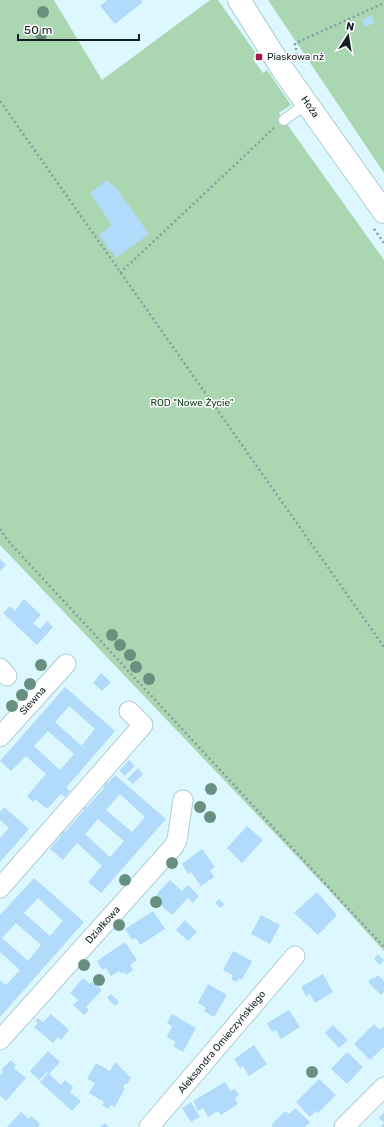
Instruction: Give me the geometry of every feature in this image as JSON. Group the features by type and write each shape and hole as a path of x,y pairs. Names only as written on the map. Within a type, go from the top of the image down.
{"street":[{"name":"Hoża","path":"239,0 307,103 384,211"},
{"name":"Siewna","path":"0,737 66,664"},
{"path":"0,888 143,725 129,711"},
{"name":"Działkowa","path":"0,1040 174,846 177,840 183,800"},
{"name":"Aleksandra Omieczyńskiego","path":"149,1127 295,956"},
{"path":"344,1127 384,1087"}],"lane":[{"path":"284,120 307,103"}],"path":[{"path":"296,51 294,44 384,3"},
{"path":"0,101 384,647"},
{"path":"120,273 284,120"},
{"path":"0,528 14,546 384,947"}],"green space":[{"name":"ROD \"Nowe Życie\"","path":"0,0 54,0 102,80 210,0 218,0 257,55 253,59 263,73 267,70 291,105 279,113 384,260 384,951 325,886 0,545"},
{"path":"268,0 384,0 384,173"}],"building":[{"path":"107,0 141,0 143,2 115,24 100,6"},
{"path":"371,15 374,23 365,27 362,20"},
{"path":"107,180 112,186 114,185 149,234 116,258 99,235 112,225 90,193"},
{"path":"0,559 6,565 0,571"},
{"path":"24,599 41,615 33,623 40,629 47,621 53,627 37,645 3,613 10,606 15,611"},
{"path":"101,673 111,682 102,691 93,683"},
{"path":"65,687 115,731 66,788 70,791 65,797 61,794 47,809 35,799 33,802 27,796 46,774 26,756 11,771 0,761","holes":["69,706 95,729 82,745 85,749 55,722","48,731 74,754 60,770 34,746"]},
{"path":"129,760 135,766 125,776 119,771"},
{"path":"138,768 143,774 133,784 127,779"},
{"path":"115,775 166,819 101,893 88,882 102,866 77,843 63,860 50,849 61,836 58,833 62,829 65,832 84,810 80,808 83,805 87,807 105,787 101,784 104,780 108,783","holes":["120,794 145,817 132,832 106,810","98,819 124,841 110,857 85,834"]},
{"path":"4,807 29,829 0,862 0,838 9,828 0,820 0,812"},
{"path":"247,826 263,840 242,863 227,848"},
{"path":"202,849 215,867 210,870 214,877 201,886 191,872 188,874 182,864"},
{"path":"34,878 84,922 0,1017 0,980 6,985 20,970 0,952 0,915","holes":["38,898 63,921 50,936 24,913","16,923 41,945 28,961 2,938"]},
{"path":"170,880 182,891 188,885 199,896 193,903 188,898 172,915 157,902 161,899 156,895"},
{"path":"317,892 337,915 318,935 294,913"},
{"path":"219,899 224,904 221,908 215,903"},
{"path":"153,911 165,929 140,945 136,938 132,940 125,929"},
{"path":"261,915 280,925 270,944 251,934"},
{"path":"185,920 197,932 188,941 176,930"},
{"path":"125,942 137,960 130,965 133,970 126,975 124,972 121,974 119,971 111,976 106,968 102,970 97,961"},
{"path":"233,951 252,961 242,980 239,978 237,982 231,979 233,975 223,970"},
{"path":"378,954 384,960 380,965 374,959"},
{"path":"323,974 333,992 315,1003 310,994 306,996 301,987"},
{"path":"378,975 384,981 384,992 381,995 368,982 373,977 374,979"},
{"path":"83,978 90,984 92,982 102,990 86,1007 89,1010 84,1015 73,1005 78,1000 70,993"},
{"path":"208,984 227,995 214,1017 204,1011 206,1008 198,1003"},
{"path":"111,994 119,1002 115,1006 107,998"},
{"path":"289,1010 300,1027 281,1039 276,1030 272,1032 267,1023"},
{"path":"51,1014 69,1030 61,1040 58,1037 53,1043 34,1027 38,1023 35,1021 38,1018 43,1022"},
{"path":"172,1014 196,1028 183,1052 173,1046 176,1042 167,1037 172,1026 167,1023"},
{"path":"374,1024 380,1030 383,1027 384,1028 384,1047 370,1060 354,1044"},
{"path":"333,1025 348,1040 339,1048 325,1033"},
{"path":"254,1045 267,1064 249,1076 243,1066 240,1068 234,1059"},
{"path":"48,1051 60,1062 49,1074 61,1085 65,1080 73,1087 70,1092 81,1101 72,1111 40,1082 48,1073 47,1072 39,1080 30,1071"},
{"path":"347,1052 363,1067 347,1084 331,1069"},
{"path":"11,1060 16,1065 14,1068 26,1078 6,1101 0,1095 0,1075 3,1072 1,1070"},
{"path":"115,1062 131,1078 123,1087 125,1088 115,1107 111,1105 108,1109 102,1105 104,1102 89,1093 95,1083 87,1079 96,1063 110,1071"},
{"path":"319,1079 336,1095 318,1113 316,1111 310,1117 296,1102"},
{"path":"225,1082 231,1091 235,1089 239,1095 235,1098 238,1104 221,1115 218,1111 208,1117 203,1108 198,1111 193,1101"},
{"path":"191,1102 200,1117 191,1122 182,1108"},
{"path":"295,1108 310,1122 305,1127 273,1127 271,1125 285,1111 289,1114"},
{"path":"21,1112 29,1119 31,1116 40,1124 38,1127 7,1127"},
{"path":"384,1112 384,1123 379,1118"},
{"path":"105,1123 109,1127 100,1127"}],"place":[{"name":"Piaskowa nż","path":"259,57"}]}
